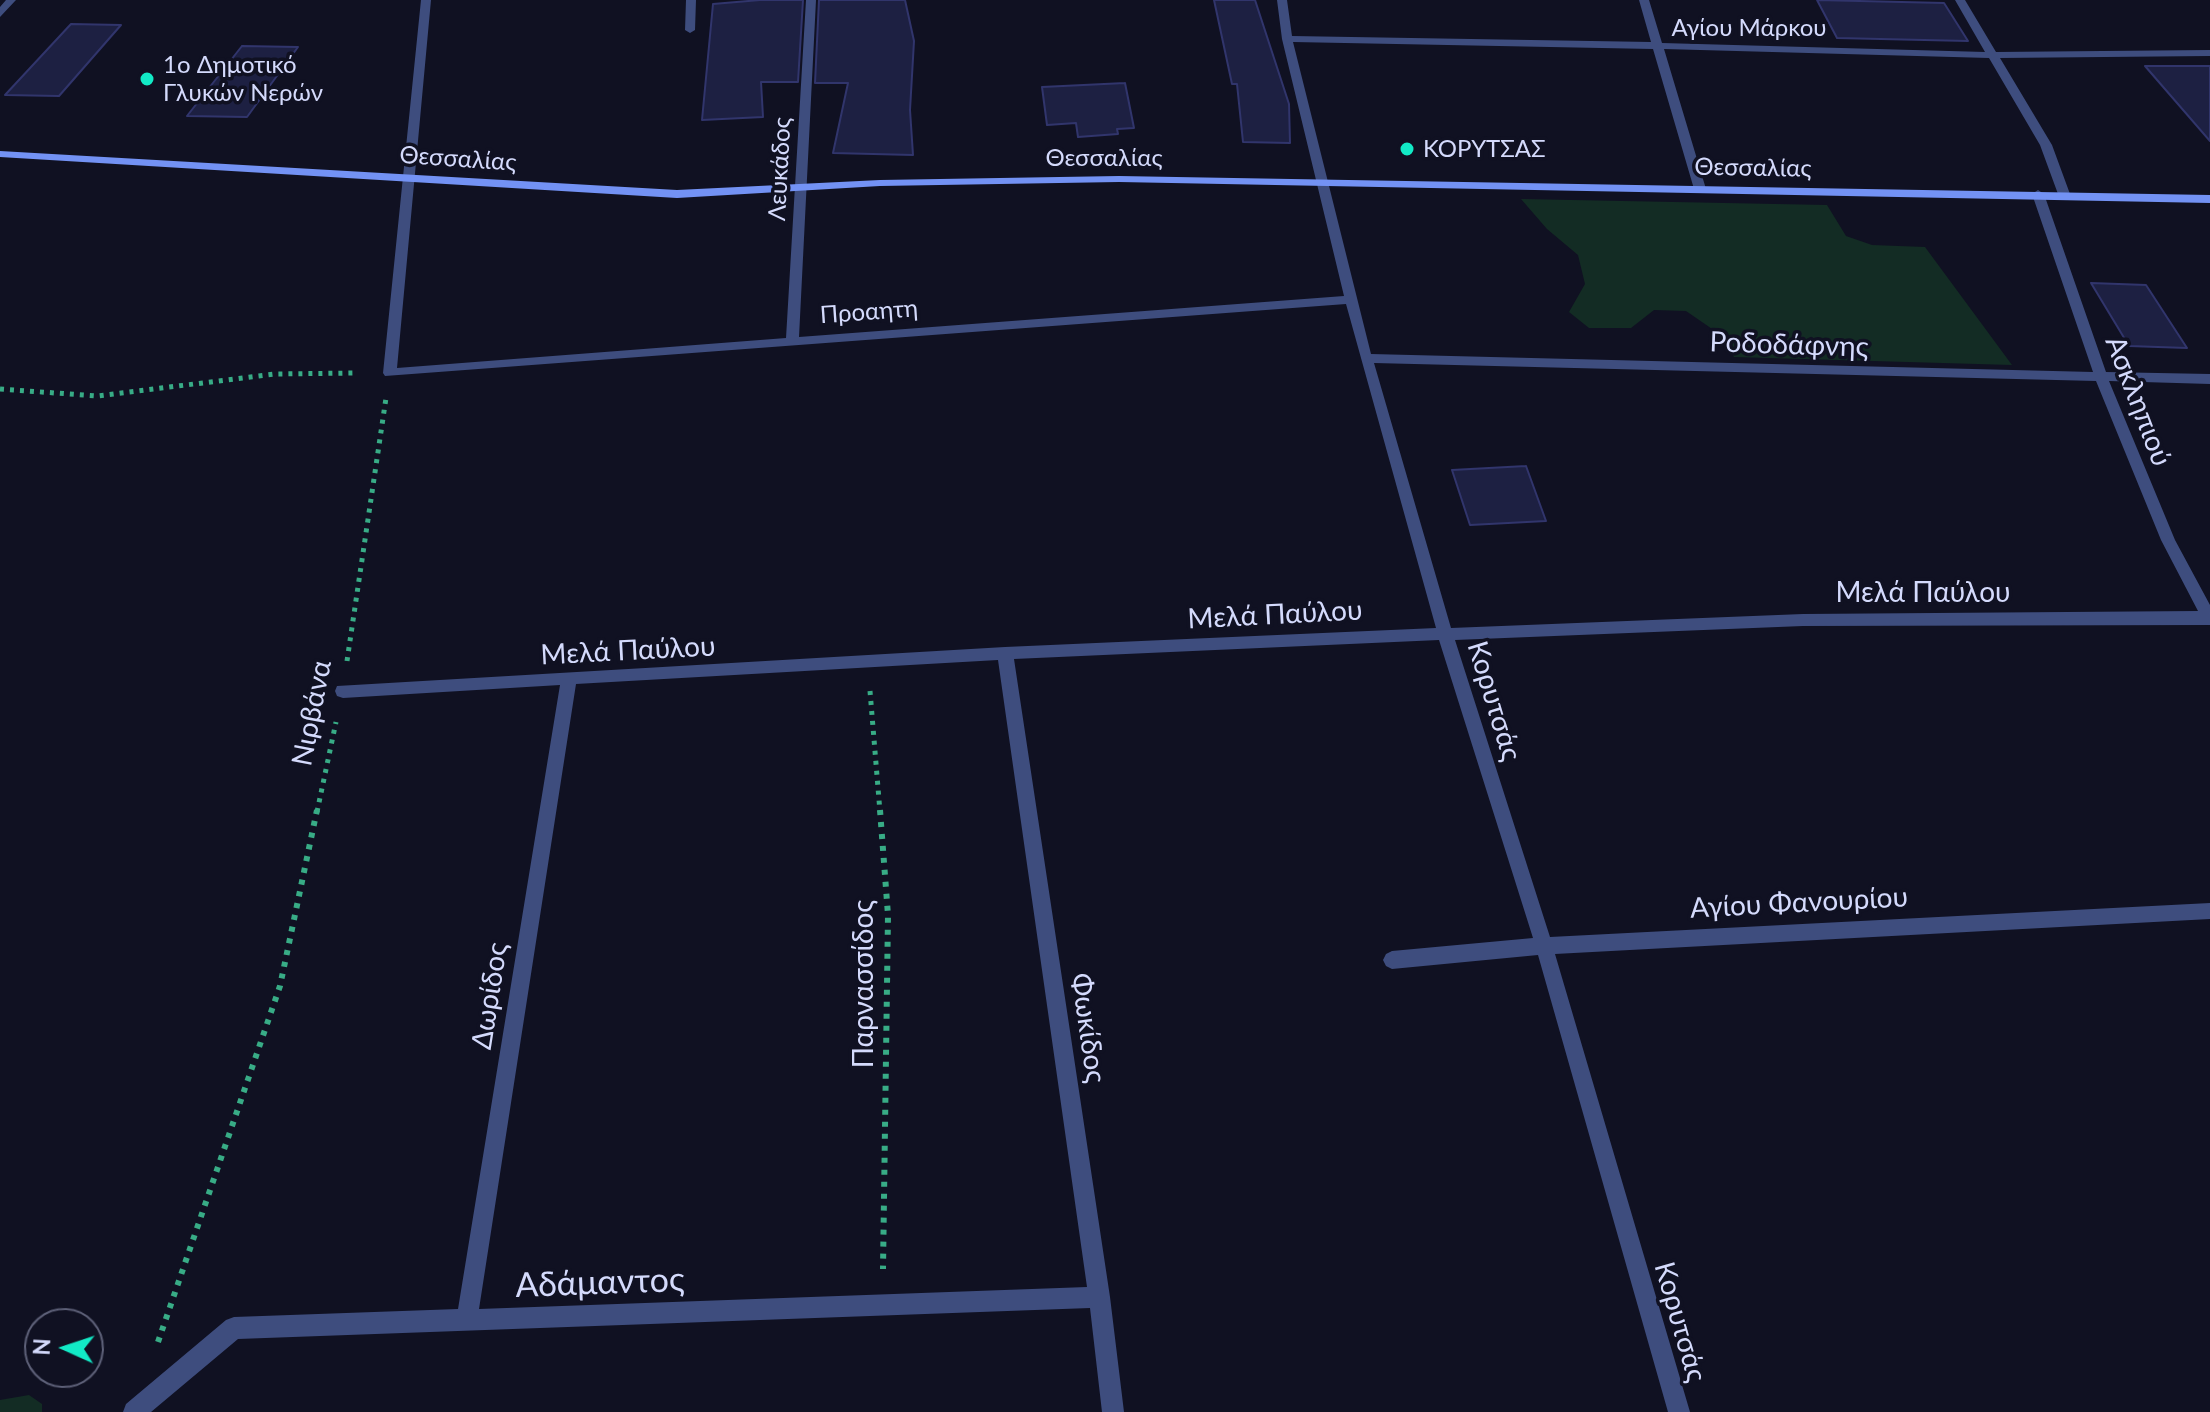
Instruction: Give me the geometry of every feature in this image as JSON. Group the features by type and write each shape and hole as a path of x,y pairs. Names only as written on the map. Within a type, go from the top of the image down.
{"street":[{"path":"0,14 11,0"},
{"path":"390,373 406,178 426,0"},
{"path":"690,30 691,0"},
{"name":"Λευκάδος","path":"792,340 811,0"},
{"name":"Κορυτσάς","path":"1282,0 1287,39 1366,358 1445,634 1544,946 1679,1412"},
{"path":"1644,0 1700,189"},
{"path":"1960,0 2046,145 2064,194"},
{"name":"Αγίου Μάρκου","path":"1287,39 1850,49 1993,55 2210,53"},
{"name":"Θεσσαλίας","path":"0,154 677,194 1042,179 2064,194 2210,199"},
{"name":"Ασκληπιού","path":"2038,194 2101,377 2168,540 2210,617"},
{"name":"Προαητη","path":"390,373 1352,299"},
{"name":"Ροδοδάφνης","path":"1366,358 2210,379"},
{"name":"Μελά Παύλου","path":"343,691 1005,653 1445,634 1803,620 2210,617"},
{"name":"Φωκίδος","path":"1005,653 1113,1412"},
{"name":"Δωρίδος","path":"467,1320 569,680"},
{"name":"Αγίου Φανουρίου","path":"1392,960 1544,946 2210,911"},
{"name":"Αδάμαντος","path":"134,1412 234,1328 1099,1297"}],"path":[{"path":"0,389 97,396 275,374 390,373"},
{"name":"Νιρβάνα","path":"154,1353 280,986 343,691 390,373"},
{"name":"Παρνασσίδος","path":"867,663 888,915 883,1306"}],"green space":[{"path":"1521,199 1827,205 1846,236 1872,245 1925,247 2012,365 1734,357 1718,333 1686,311 1654,310 1631,328 1589,328 1569,312 1585,284 1578,255 1547,229"},
{"path":"29,1395 42,1404 42,1412 0,1412 0,1400"}],"building":[{"path":"803,0 798,82 761,82 763,117 702,120 713,4"},
{"path":"819,0 905,0 914,41 910,110 913,155 833,153 848,83 815,83"},
{"path":"1214,0 1255,0 1289,104 1290,143 1243,142 1237,84 1232,84"},
{"path":"1817,0 1944,3 1968,41 1837,38"},
{"path":"71,24 121,25 59,96 5,95"},
{"path":"242,46 298,47 247,117 187,116"},
{"path":"2145,66 2210,66 2210,141"},
{"path":"1125,83 1134,128 1117,129 1118,134 1078,137 1076,123 1047,125 1042,87"},
{"path":"2091,283 2146,285 2187,348 2129,346"},
{"path":"1526,466 1546,521 1470,525 1452,470"}],"place":[{"name":"1ο Δημοτικό Γλυκών Νερών","path":"147,79"},
{"name":"ΚΟΡΥΤΣΑΣ","path":"1407,149"}]}
